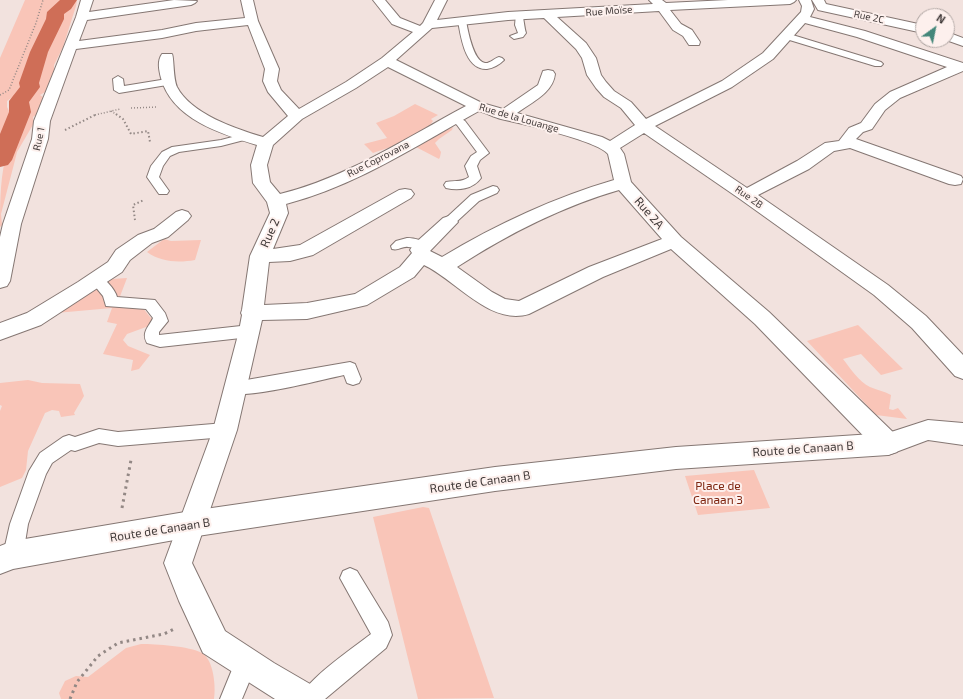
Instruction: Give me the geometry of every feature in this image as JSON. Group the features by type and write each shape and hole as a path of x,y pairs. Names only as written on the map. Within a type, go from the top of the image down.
{"street":[{"name":"Rue 1","path":"0,281 12,224 40,139 42,121 82,17 87,0"},
{"path":"247,0 252,21 272,69 270,81 275,92 297,116"},
{"path":"379,0 392,19 402,24 425,27"},
{"path":"167,57 165,61 167,82 176,98 183,104 225,129 244,137 266,143 297,116 351,85 387,61 425,27 441,0"},
{"path":"654,0 664,8 665,13 677,27 688,33 694,42"},
{"name":"Rue Moïse","path":"425,27 462,21 519,16 790,0"},
{"path":"612,147 656,119 726,84 768,56 809,8 805,0"},
{"name":"Rue 2C","path":"818,0 822,7 915,27"},
{"path":"82,17 191,1"},
{"name":"Rue 2B","path":"548,15 581,46 589,58 594,75 601,85 609,94 626,105 645,127 746,195 881,290 919,322 963,370"},
{"path":"746,195 803,165 831,146 841,146 858,129 867,126 879,106 895,95 926,80 934,79 944,72 961,67 861,34 802,18"},
{"path":"71,46 162,34 196,27 252,21"},
{"name":"Rue de la Louange","path":"387,61 477,106 504,115 596,140 612,147"},
{"path":"504,115 543,88 547,82 548,74"},
{"name":"Rue Coprovana","path":"276,201 307,193 362,169 477,106"},
{"path":"847,141 955,180"},
{"name":"Rue 2","path":"266,143 259,165 262,183 276,201 279,213 260,256 251,322 225,430 178,563 189,591 214,642 306,699"},
{"name":"Rue 2A","path":"612,147 616,154 623,183 674,242 762,318 888,444"},
{"path":"443,266 476,245 540,212 602,189 623,183"},
{"path":"260,256 290,254 306,250 405,194"},
{"path":"0,332 34,319 96,280 115,267 123,255 145,239 161,233 182,216"},
{"path":"251,322 360,300 406,272 449,222"},
{"path":"423,252 479,293 505,308 518,310 533,305 596,272 674,242"},
{"name":"Route de Canaan B","path":"7,558 191,524 495,479 668,459 888,444 928,430 963,434"}],"lane":[{"path":"514,36 522,33 519,25 519,16"},
{"path":"462,21 468,49 478,64 484,67 490,66 499,60"},
{"path":"786,36 878,64"},
{"path":"118,80 119,90 127,90 167,82"},
{"path":"450,185 465,184 475,178 471,166 475,158 483,153 461,123 455,118"},
{"path":"163,191 153,177 157,166 166,154 176,148 221,143 244,137"},
{"path":"449,222 475,198 493,190"},
{"path":"397,246 401,243 407,242 423,252"},
{"path":"96,280 110,294 111,302 150,304 160,317 161,321 152,330 152,339 160,341 251,322"},
{"path":"235,388 258,386 350,368 354,379"},
{"path":"7,558 38,471 46,458 68,442 75,444 99,436 118,439 225,430"},
{"path":"310,699 322,687 379,641 382,635 381,629 350,578"},
{"path":"231,699 246,663"}],"path":[{"path":"0,95 9,90 18,65 30,42 43,0"},
{"path":"125,108 132,104 134,98 128,93 127,90"},
{"path":"40,139 70,128 95,115 111,111 125,108 141,109 183,104"},
{"path":"111,111 123,119 131,134 148,131 150,143 166,154"},
{"path":"118,537 135,438"},
{"path":"70,699 77,682 98,656 118,643 164,634 202,616"}],"green space":[{"path":"25,0 63,0 48,19 44,34 29,68 28,76 17,94 7,101 7,107 12,117 0,145 0,58"},
{"path":"72,0 77,0 76,6 63,47 54,65 54,74 47,91 40,95 43,97 39,113 33,117 34,123 17,152 1,214 2,225 0,227 0,197 3,168 8,149 22,119 24,106 23,100 35,85 36,74 49,40 57,29 61,10"},
{"path":"415,104 438,115 431,119 433,121 422,132 406,141 373,153 364,144 387,138 376,123 394,116"},
{"path":"453,127 452,130 435,143 441,152 439,159 414,146"},
{"path":"164,239 171,241 201,240 195,260 164,260 147,252"},
{"path":"127,278 119,299 143,308 157,323 127,334 123,340 128,346 150,355 139,369 131,371 133,360 103,354 117,324 107,322 112,308 56,313 74,300 112,279"},
{"path":"858,325 903,369 881,375 861,354 843,359 866,385 891,395 889,409 893,410 898,408 907,419 876,415 807,341"},
{"path":"28,380 42,383 80,384 84,396 74,413 75,415 61,417 59,411 52,410 45,413 28,451 26,470 22,478 0,487 0,411 2,406 0,405 0,383"},
{"name":"Place de Canaan 3","path":"754,470 770,508 698,515 685,476"},
{"path":"423,507 429,508 494,698 418,699 373,517"},
{"path":"141,644 181,647 202,653 212,668 215,688 214,699 61,699 59,693 65,681 76,676 88,677 126,648"}],"waterway":[{"path":"0,160 20,112 19,101 30,87 29,83 39,52 55,19 55,12 69,0"}]}
